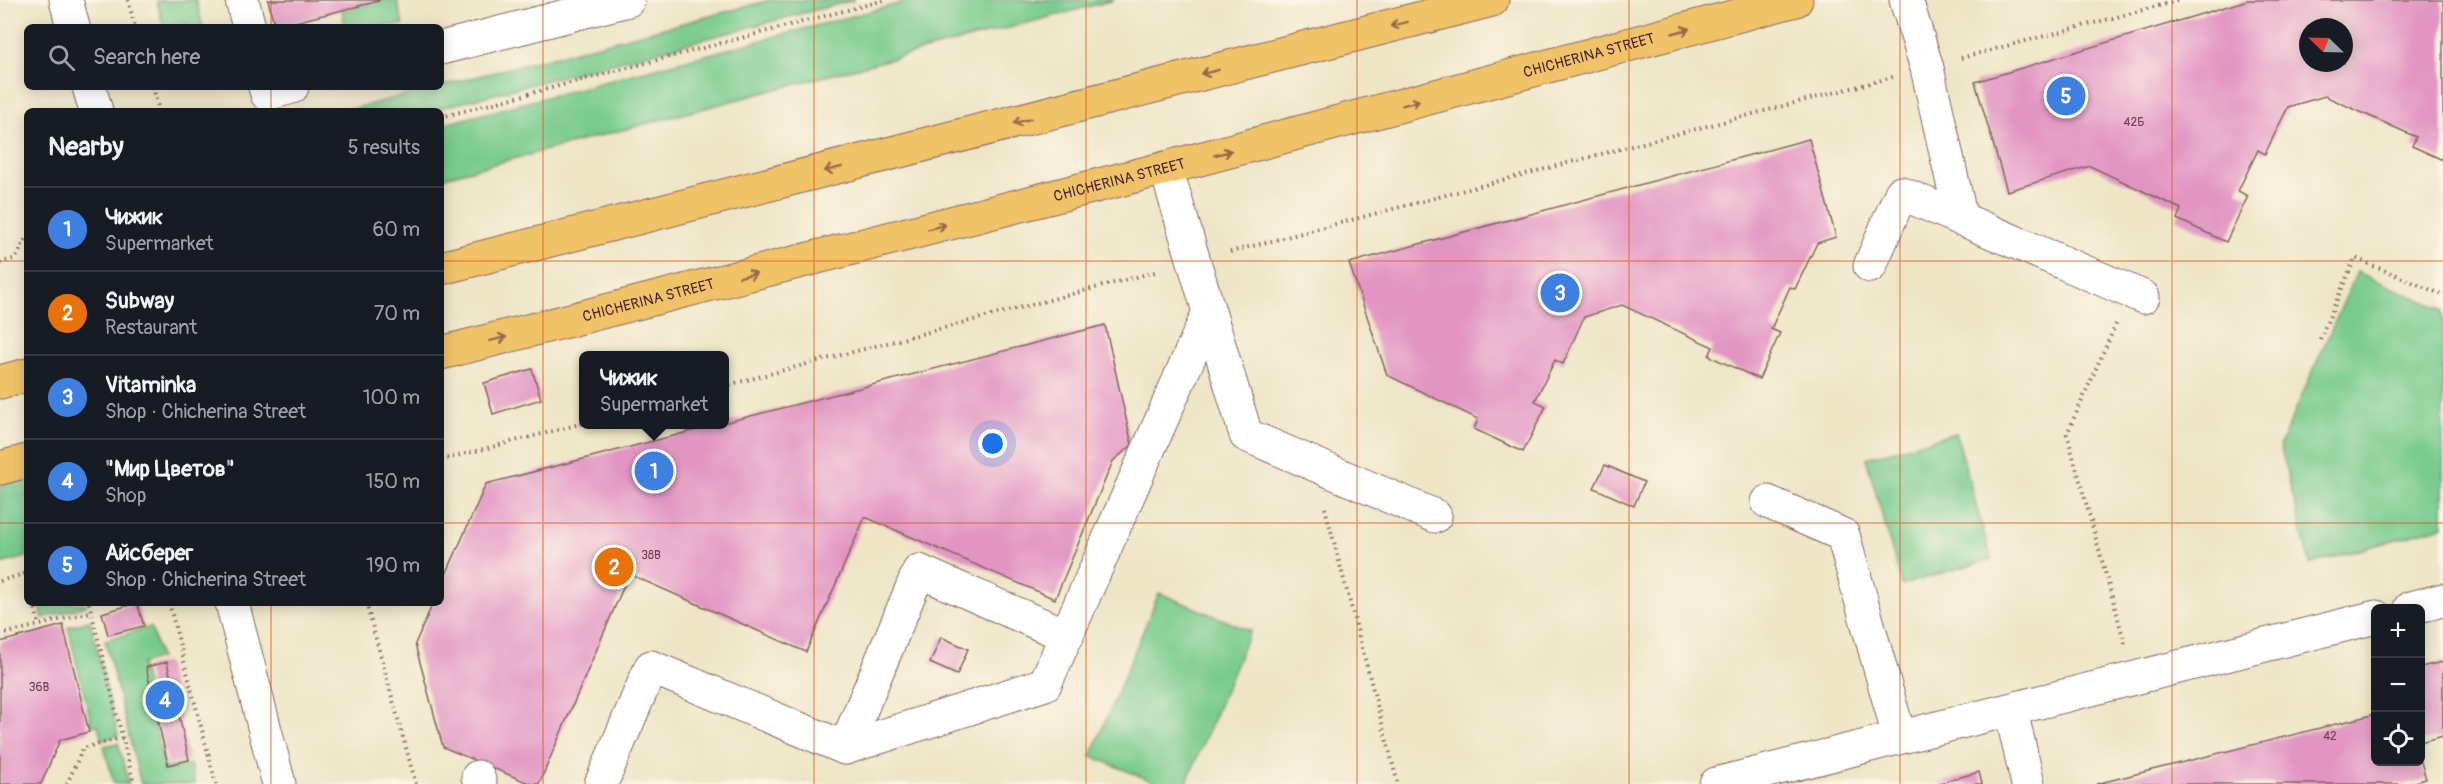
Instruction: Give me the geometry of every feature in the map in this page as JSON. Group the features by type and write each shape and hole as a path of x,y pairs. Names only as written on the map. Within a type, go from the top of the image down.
{"main road":[{"path":"444,267 1450,5 1492,0"},
{"name":"CHICHERINA STREET","path":"444,352 1166,168 1796,0"},
{"path":"0,382 24,376"},
{"path":"0,468 24,461"}],"street":[{"path":"66,0 72,24"},
{"path":"242,0 248,24"},
{"path":"444,47 628,0"},
{"path":"1906,0 1927,68 1961,219"},
{"path":"91,90 95,108"},
{"path":"266,90 267,94 281,90"},
{"path":"1166,168 1246,435 1435,516"},
{"path":"1870,266 1901,193 2137,294"},
{"path":"601,784 651,667 845,748 1046,684 1209,312"},
{"path":"1768,502 1843,535 1899,736"},
{"path":"845,748 920,571 1067,636"},
{"path":"2425,605 2443,600"},
{"path":"233,606 279,784"},
{"path":"1716,784 2371,618"},
{"path":"2011,711 2028,784"}],"path":[{"path":"128,0 134,24"},
{"path":"444,116 885,0"},
{"path":"729,385 2181,0"},
{"path":"154,90 158,108"},
{"path":"0,257 1,263 16,258 24,242"},
{"path":"2320,339 2355,258 2443,295"},
{"path":"2134,679 2067,434 2137,294"},
{"path":"444,459 579,424"},
{"path":"1314,464 1398,784"},
{"path":"0,581 24,575"},
{"path":"35,606 39,625"},
{"path":"90,606 134,784"},
{"path":"170,606 216,784"},
{"path":"367,606 416,784"},
{"path":"0,635 92,612"},
{"path":"67,784 83,748 122,738"}],"green space":[{"path":"196,0 202,24 163,24 157,1"},
{"path":"381,0 397,0 403,24 344,24 342,11"},
{"path":"771,0 854,0 440,108 357,108 426,90 444,90 444,85"},
{"path":"913,0 1114,0 444,177 444,124"},
{"path":"2357,272 2443,310 2443,526 2310,564 2280,445"},
{"path":"1956,433 1991,559 1902,585 1866,458"},
{"path":"24,479 24,558 0,564 0,485"},
{"path":"1159,593 1250,631 1186,784 1159,784 1091,756"},
{"path":"41,606 86,606 43,618"},
{"path":"90,621 118,736 102,740 98,725 92,726 68,627"},
{"path":"151,627 160,658 141,664 165,768 190,764 195,784 141,784 105,640"},
{"path":"118,743 129,784 114,784 104,746"}],"building":[{"path":"268,0 379,0 287,24 274,24"},
{"path":"2248,0 2443,0 2443,160 2412,146 2416,137 2325,96 2288,107 2265,154 2258,150 2238,191 2248,196 2226,242 2177,219 2181,209 2090,166 2007,191 1975,82"},
{"path":"1809,139 1836,237 1817,243 1795,289 1790,287 1771,329 1780,333 1759,379 1709,356 1713,347 1622,305 1584,317 1563,364 1555,360 1535,401 1546,406 1523,452 1474,429 1478,419 1387,375 1349,263"},
{"path":"1105,325 1132,445 1113,461 1055,599 865,517 806,652 629,574 539,784 531,784 443,747 415,644 432,606 444,606 444,579 486,484 700,429 729,429 729,422"},
{"path":"532,369 541,399 493,414 484,383"},
{"path":"1605,465 1644,482 1634,506 1594,488"},
{"path":"126,606 138,606 144,626 108,635 102,613"},
{"path":"63,625 89,732 60,740 41,784 0,784 0,642"},
{"path":"941,637 968,649 957,675 930,663"},
{"path":"167,662 189,760 168,765 146,667"},
{"path":"2443,662 2443,736 2425,741 2425,712 2425,666"},
{"path":"2371,715 2371,766 2422,766 2426,779 2406,784 2096,784"},
{"path":"1979,772 1982,784 1939,784 1939,783"}],"place":[{"name":"Айсберег","path":"2066,96"},
{"name":"Vitaminka","path":"1560,293"},
{"name":"Чижик","path":"654,471"},
{"name":"Subway","path":"614,567"},
{"name":"\"Мир Цветов\"","path":"165,700"}]}
